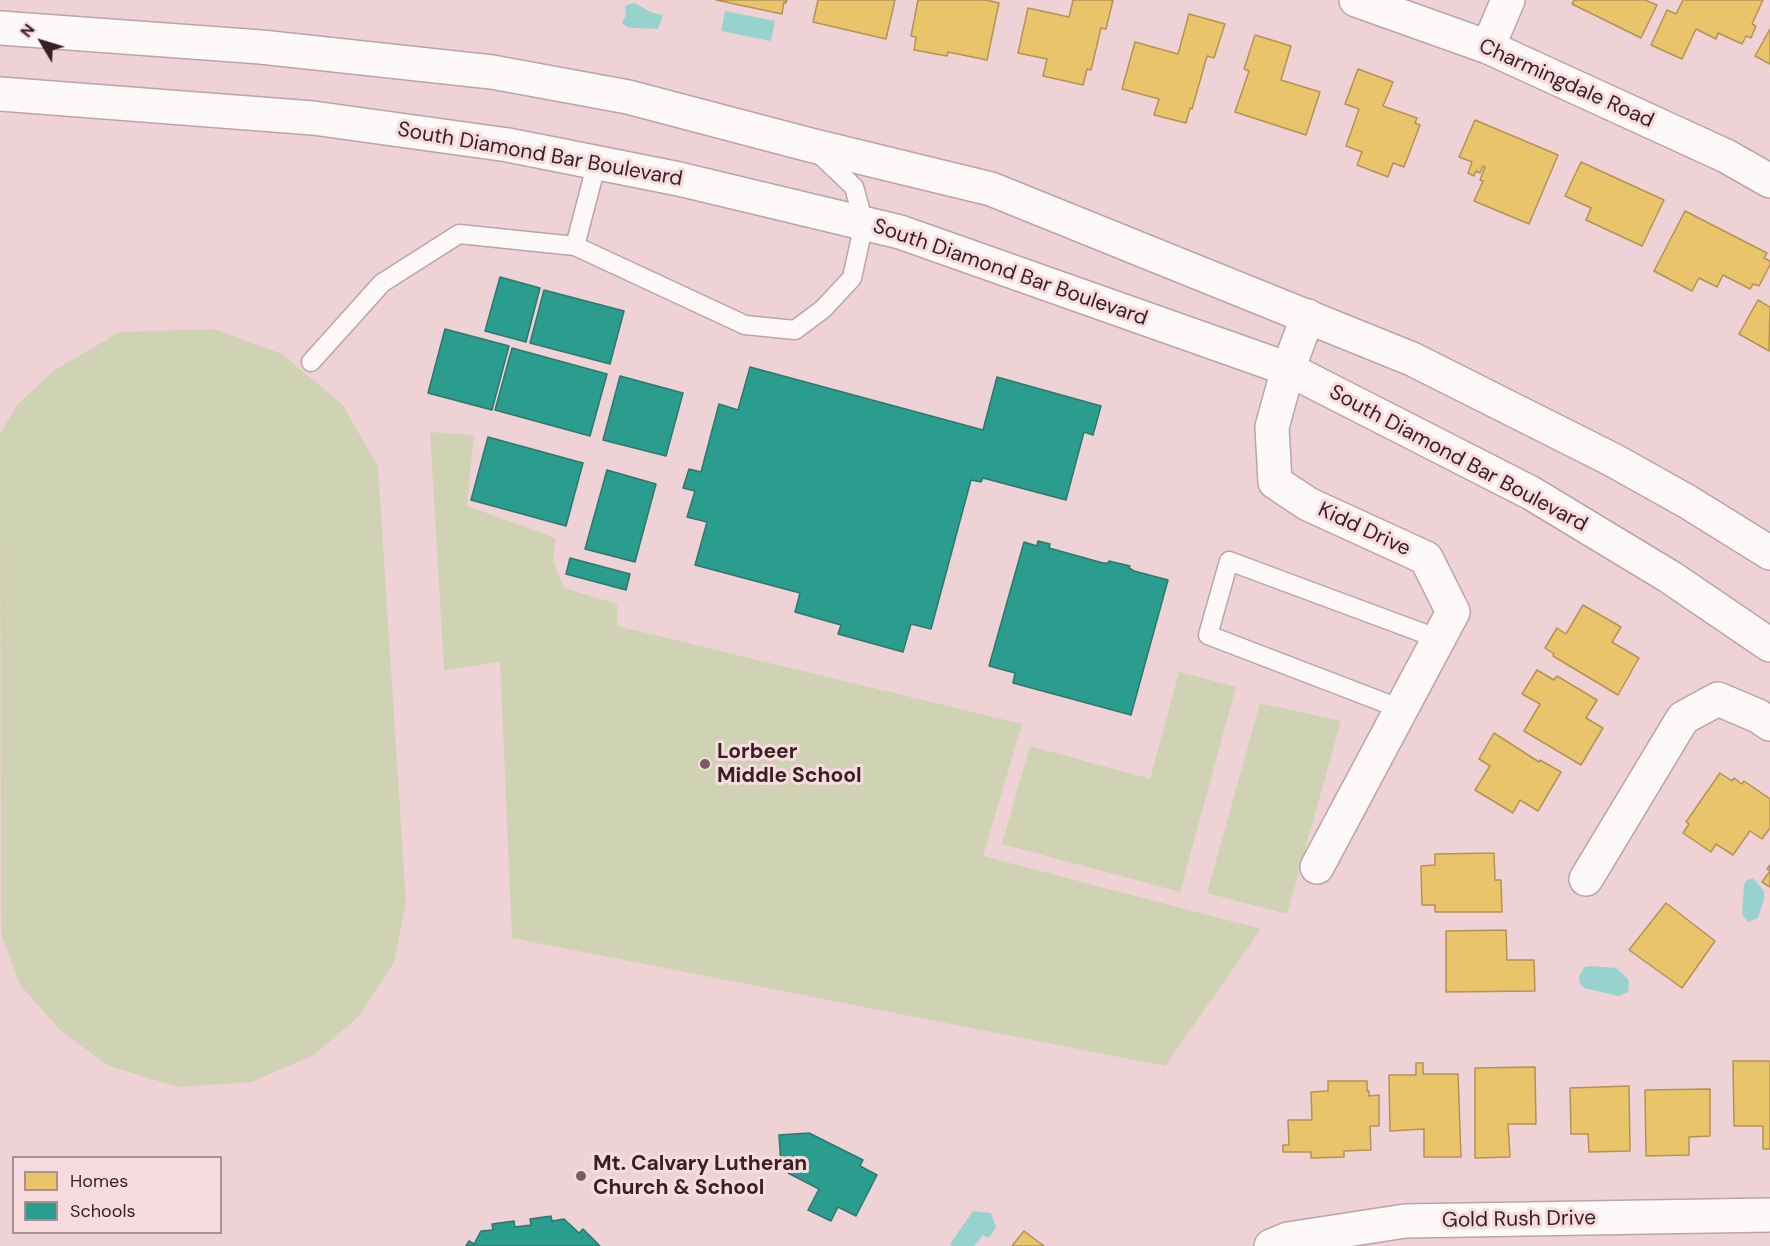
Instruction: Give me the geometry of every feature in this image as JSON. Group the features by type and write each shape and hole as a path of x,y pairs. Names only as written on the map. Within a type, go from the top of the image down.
{"main road":[{"name":"Charmingdale Road","path":"1356,0 1488,48 1726,156 1770,181"},
{"path":"1488,48 1508,0"},
{"path":"0,28 261,46 492,72 628,97 810,145 991,189 1412,359 1613,460 1688,502 1770,553"},
{"name":"South Diamond Bar Boulevard","path":"0,94 313,118 508,145 679,178 900,232 1288,369 1531,493 1670,577 1770,645"},
{"name":"Kidd Drive","path":"1308,316 1288,369 1272,427 1275,482 1308,504 1426,558 1453,612 1317,867"},
{"path":"1586,879 1683,718 1718,699 1758,716 1770,724"},
{"name":"Gold Rush Drive","path":"1271,1246 1288,1239 1405,1221 1770,1215"}],"lane":[{"path":"311,362 382,283 459,234 575,246 745,325 795,330 824,309 852,278 864,223 854,187 810,145"},
{"path":"575,246 597,162"},
{"path":"1401,709 1208,635 1229,561 1439,639"}],"green space":[{"path":"214,329 282,354 343,405 378,467 406,903 394,962 359,1016 314,1055 251,1082 178,1087 109,1066 61,1031 20,985 1,933 0,434 17,405 53,371 120,332"},
{"path":"430,432 474,435 467,506 556,538 553,561 564,588 617,604 617,626 1022,724 983,856 1261,929 1165,1066 512,938 500,662 444,670"},
{"path":"1179,672 1236,687 1180,892 1002,844 1030,746 1150,779"},
{"path":"1260,703 1341,721 1287,914 1207,893"}],"water":[{"path":"634,3 653,13 663,15 658,29 627,27 622,23 626,15 625,6"},
{"path":"725,11 775,21 771,41 721,31"},
{"path":"1753,878 1764,891 1764,899 1758,918 1748,922 1742,914 1744,885 1747,880"},
{"path":"1584,967 1616,968 1628,979 1628,992 1619,996 1584,988 1580,984 1579,977"},
{"path":"973,1211 991,1213 996,1227 989,1238 983,1235 974,1246 953,1246 950,1244"}],"building: Homes":[{"path":"716,0 787,0 786,3 784,2 782,14"},
{"path":"818,0 895,0 886,39 813,22"},
{"path":"918,0 986,0 999,3 987,60 948,52 947,56 914,50 916,37 911,36"},
{"path":"1073,0 1113,0 1106,29 1101,28 1091,70 1087,69 1083,85 1043,76 1047,59 1018,53 1028,8 1069,17"},
{"path":"1574,0 1645,0 1657,5 1641,38 1572,4"},
{"path":"1683,0 1763,0 1752,24 1756,26 1751,38 1746,36 1742,44 1718,33 1716,39 1696,29 1682,59 1651,45 1667,10 1676,14"},
{"path":"1189,14 1225,24 1214,58 1207,56 1186,123 1154,115 1159,99 1122,89 1135,42 1178,54"},
{"path":"1770,29 1770,64 1755,56"},
{"path":"1255,35 1291,46 1281,80 1320,92 1306,135 1235,112 1249,71 1244,69"},
{"path":"1358,69 1393,82 1383,106 1417,118 1415,123 1420,125 1404,167 1393,163 1388,177 1357,165 1362,152 1346,146 1359,109 1345,104"},
{"path":"1475,120 1558,155 1529,224 1474,201 1483,181 1480,180 1485,167 1483,166 1480,173 1476,171 1474,176 1468,173 1472,162 1459,157"},
{"path":"1581,162 1664,200 1642,246 1586,220 1591,208 1565,196"},
{"path":"1685,211 1767,253 1764,258 1770,261 1770,265 1759,286 1753,284 1750,289 1723,275 1717,287 1699,278 1692,291 1654,271"},
{"path":"1758,300 1770,307 1769,351 1739,334"},
{"path":"1583,605 1621,627 1612,642 1639,658 1618,695 1553,656 1554,654 1545,648 1557,628 1566,634"},
{"path":"1537,670 1554,680 1557,676 1597,700 1586,718 1603,728 1581,765 1524,731 1540,704 1522,694"},
{"path":"1494,733 1539,762 1540,760 1561,772 1538,811 1520,800 1513,813 1475,790 1490,766 1479,759"},
{"path":"1720,773 1732,781 1734,778 1742,784 1744,781 1770,799 1770,828 1762,839 1750,831 1733,855 1716,844 1711,852 1683,833 1689,824 1686,822"},
{"path":"1494,853 1495,880 1501,880 1502,912 1435,912 1435,905 1422,905 1421,866 1435,865 1435,854"},
{"path":"1770,871 1770,887 1762,882"},
{"path":"1666,903 1715,941 1682,988 1629,950"},
{"path":"1506,930 1507,960 1534,960 1535,991 1446,992 1446,931"},
{"path":"1733,1061 1770,1061 1770,1149 1763,1149 1763,1126 1734,1126"},
{"path":"1416,1063 1423,1063 1423,1074 1458,1074 1461,1157 1424,1157 1424,1129 1390,1131 1389,1075 1416,1075"},
{"path":"1535,1067 1536,1124 1508,1124 1510,1157 1475,1158 1475,1068"},
{"path":"1328,1081 1367,1081 1369,1096 1379,1095 1379,1126 1370,1126 1371,1150 1344,1151 1344,1157 1311,1158 1311,1152 1283,1152 1283,1145 1289,1145 1288,1120 1312,1120 1311,1092 1328,1091"},
{"path":"1629,1086 1630,1151 1589,1152 1588,1134 1571,1134 1570,1088"},
{"path":"1710,1089 1710,1136 1689,1137 1689,1155 1646,1156 1645,1090"},
{"path":"1024,1231 1044,1246 1012,1246"}],"building: Schools":[{"path":"500,277 540,288 526,342 485,331"},
{"path":"544,290 624,311 610,364 530,343"},
{"path":"445,329 509,346 492,410 428,393"},
{"path":"512,348 607,374 590,436 495,410"},
{"path":"750,367 983,430 997,377 1101,406 1093,435 1084,432 1066,500 983,478 981,482 971,480 931,629 911,624 903,652 838,634 841,625 795,612 800,593 695,565 707,522 687,517 695,491 683,488 689,469 701,472 719,404 738,410"},
{"path":"620,376 683,393 666,456 603,440"},
{"path":"488,437 583,463 566,526 471,500"},
{"path":"607,470 656,484 635,562 585,549"},
{"path":"1038,541 1050,544 1049,548 1103,563 1109,561 1130,566 1129,568 1134,571 1168,580 1131,715 1013,683 1015,673 989,666 1024,542 1037,546"},
{"path":"570,558 630,574 626,590 566,574"},
{"path":"809,1133 863,1160 860,1166 877,1175 856,1216 838,1207 831,1221 808,1210 819,1189 788,1173 792,1165 781,1165 779,1135"},
{"path":"551,1216 552,1221 564,1219 579,1233 583,1229 600,1246 466,1246 469,1241 474,1244 481,1231 493,1230 492,1224 514,1221 515,1227 531,1225 530,1219"}],"place":[{"name":"Lorbeer Middle School","path":"705,764"},
{"name":"Mt. Calvary Lutheran Church & School","path":"581,1176"}]}
